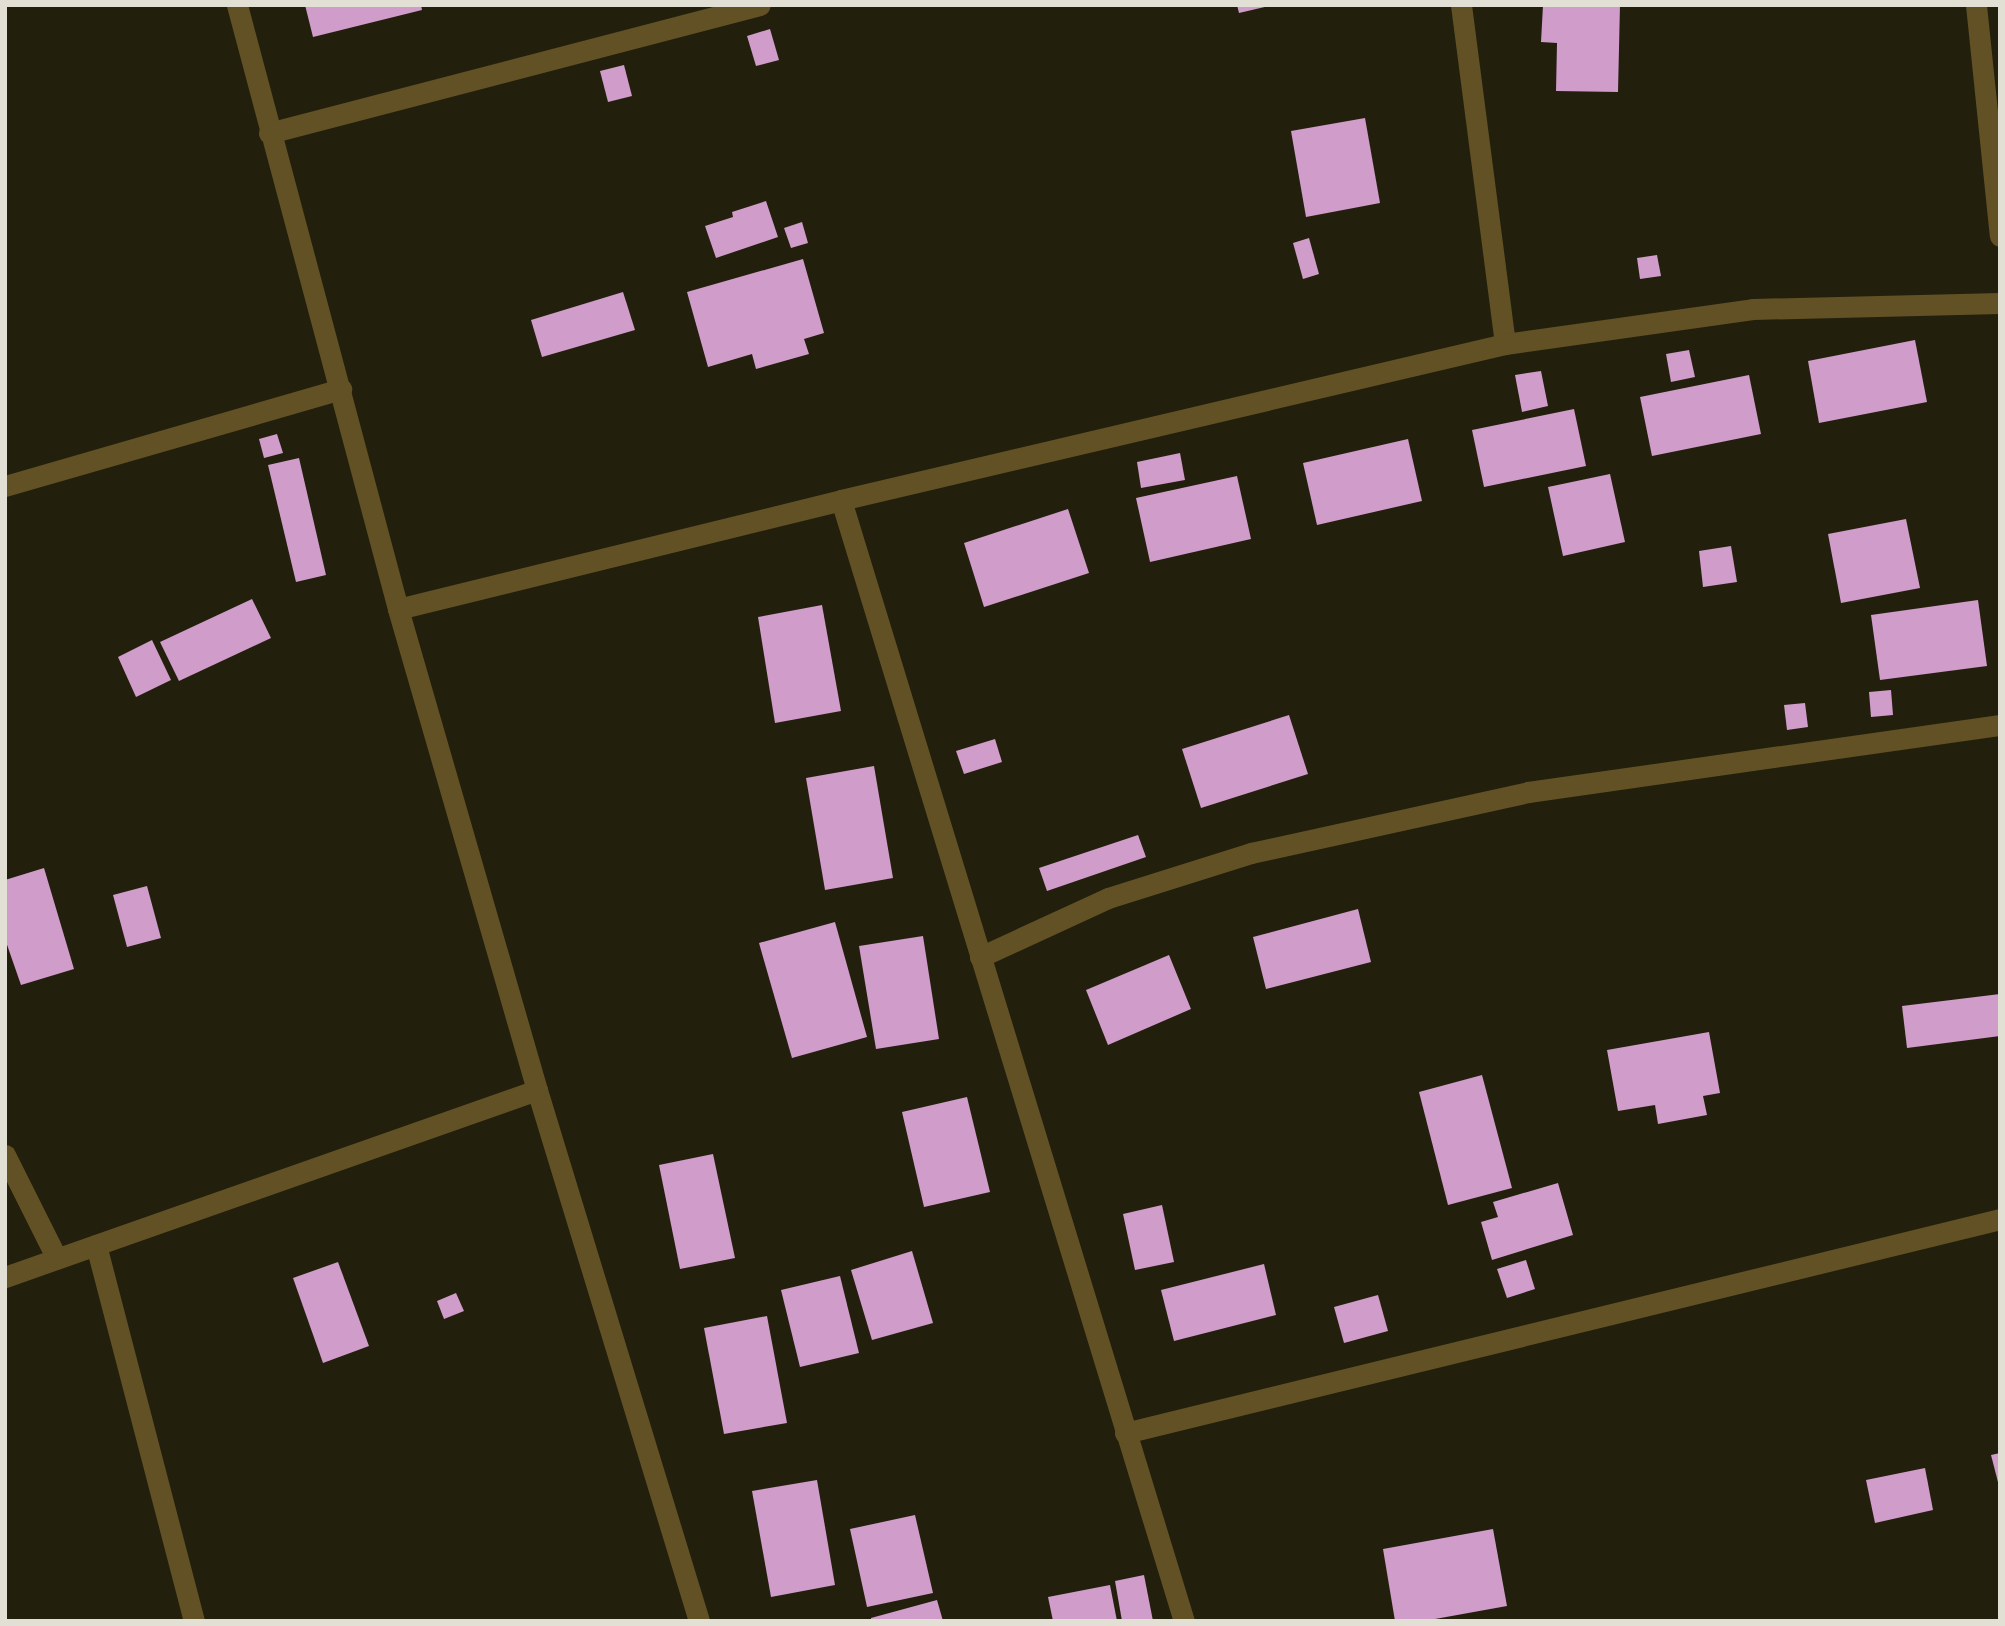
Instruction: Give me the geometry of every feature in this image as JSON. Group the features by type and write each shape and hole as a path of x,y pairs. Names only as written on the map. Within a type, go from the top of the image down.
{"street":[{"path":"237,5 398,609 537,1090 699,1621"},
{"path":"269,133 760,5"},
{"path":"1461,5 1505,344"},
{"path":"1976,5 2000,236"},
{"path":"398,609 841,500 1505,344 1753,309 2000,303"},
{"path":"5,486 341,389"},
{"path":"841,500 1184,1621"},
{"path":"980,957 1108,898 1251,853 1528,792 2000,725"},
{"path":"5,1277 537,1090"},
{"path":"5,1155 57,1259"},
{"path":"1125,1433 2000,1219"},
{"path":"96,1245 194,1621"}],"building":[{"path":"305,5 421,5 422,10 313,37"},
{"path":"1237,5 1269,5 1269,6 1239,13"},
{"path":"1543,5 1620,5 1618,92 1556,91 1557,43 1541,42"},
{"path":"770,29 779,60 756,66 747,36"},
{"path":"624,65 632,96 608,102 600,71"},
{"path":"1365,118 1380,203 1306,217 1291,131"},
{"path":"766,201 778,237 716,258 705,226 733,217 732,212"},
{"path":"802,222 808,243 791,248 784,228"},
{"path":"1309,238 1319,274 1303,279 1293,243"},
{"path":"1657,255 1661,276 1640,279 1637,258"},
{"path":"803,259 824,333 804,339 809,354 756,369 752,354 708,367 687,292"},
{"path":"623,292 635,330 542,357 531,320"},
{"path":"1915,340 1927,402 1819,423 1808,361"},
{"path":"1689,350 1695,377 1671,382 1666,354"},
{"path":"1541,371 1548,406 1522,412 1515,375"},
{"path":"1749,375 1761,434 1652,456 1640,397"},
{"path":"1574,409 1586,466 1484,487 1472,430"},
{"path":"277,434 283,453 264,458 259,439"},
{"path":"1408,439 1422,501 1317,525 1303,463"},
{"path":"1180,453 1185,480 1141,488 1137,462"},
{"path":"299,458 326,575 296,582 268,465"},
{"path":"1610,474 1625,542 1563,556 1548,487"},
{"path":"1237,476 1251,539 1150,562 1136,498"},
{"path":"1068,509 1089,573 984,607 964,543"},
{"path":"1906,519 1920,588 1841,603 1828,534"},
{"path":"1731,546 1737,582 1703,587 1699,551"},
{"path":"252,599 271,638 179,681 160,642"},
{"path":"1978,600 1987,666 1880,680 1871,615"},
{"path":"822,605 841,711 775,723 758,617"},
{"path":"152,640 171,680 136,697 118,657"},
{"path":"1891,690 1893,715 1871,717 1869,692"},
{"path":"1805,703 1808,727 1787,730 1784,705"},
{"path":"1289,715 1308,774 1201,808 1182,749"},
{"path":"995,739 1002,762 964,774 956,751"},
{"path":"874,766 893,878 825,890 806,778"},
{"path":"1138,835 1146,857 1047,891 1039,868"},
{"path":"44,868 74,969 21,985 5,939 5,880"},
{"path":"147,886 161,938 127,947 113,895"},
{"path":"1358,909 1371,962 1266,989 1253,937"},
{"path":"835,922 867,1037 792,1058 759,943"},
{"path":"923,936 939,1039 876,1049 859,946"},
{"path":"1169,955 1191,1009 1108,1045 1086,990"},
{"path":"2000,994 2000,1036 1907,1048 1902,1006"},
{"path":"1709,1032 1720,1093 1703,1096 1707,1115 1658,1124 1655,1105 1618,1111 1607,1050"},
{"path":"1482,1075 1512,1188 1448,1205 1419,1092"},
{"path":"967,1097 990,1192 924,1207 902,1112"},
{"path":"713,1154 735,1258 680,1269 659,1165"},
{"path":"1558,1183 1573,1235 1492,1260 1481,1222 1498,1217 1493,1202"},
{"path":"1162,1205 1174,1262 1135,1270 1123,1214"},
{"path":"912,1251 933,1323 872,1340 851,1270"},
{"path":"1526,1260 1535,1289 1507,1298 1497,1269"},
{"path":"338,1262 369,1346 323,1363 293,1278"},
{"path":"1264,1264 1276,1315 1174,1341 1161,1290"},
{"path":"840,1276 859,1353 800,1367 781,1290"},
{"path":"456,1293 464,1311 444,1319 437,1301"},
{"path":"1378,1295 1388,1331 1344,1343 1334,1307"},
{"path":"767,1316 787,1423 724,1434 704,1328"},
{"path":"2000,1453 2000,1486 1999,1486 1991,1455"},
{"path":"1925,1468 1933,1510 1875,1523 1866,1480"},
{"path":"817,1480 835,1585 771,1597 752,1491"},
{"path":"915,1515 933,1593 867,1607 850,1529"},
{"path":"1493,1529 1507,1606 1424,1621 1395,1621 1383,1549"},
{"path":"1144,1575 1153,1621 1122,1621 1115,1581"},
{"path":"1110,1585 1117,1621 1053,1621 1048,1597"},
{"path":"937,1600 943,1621 871,1621 871,1618"}]}
